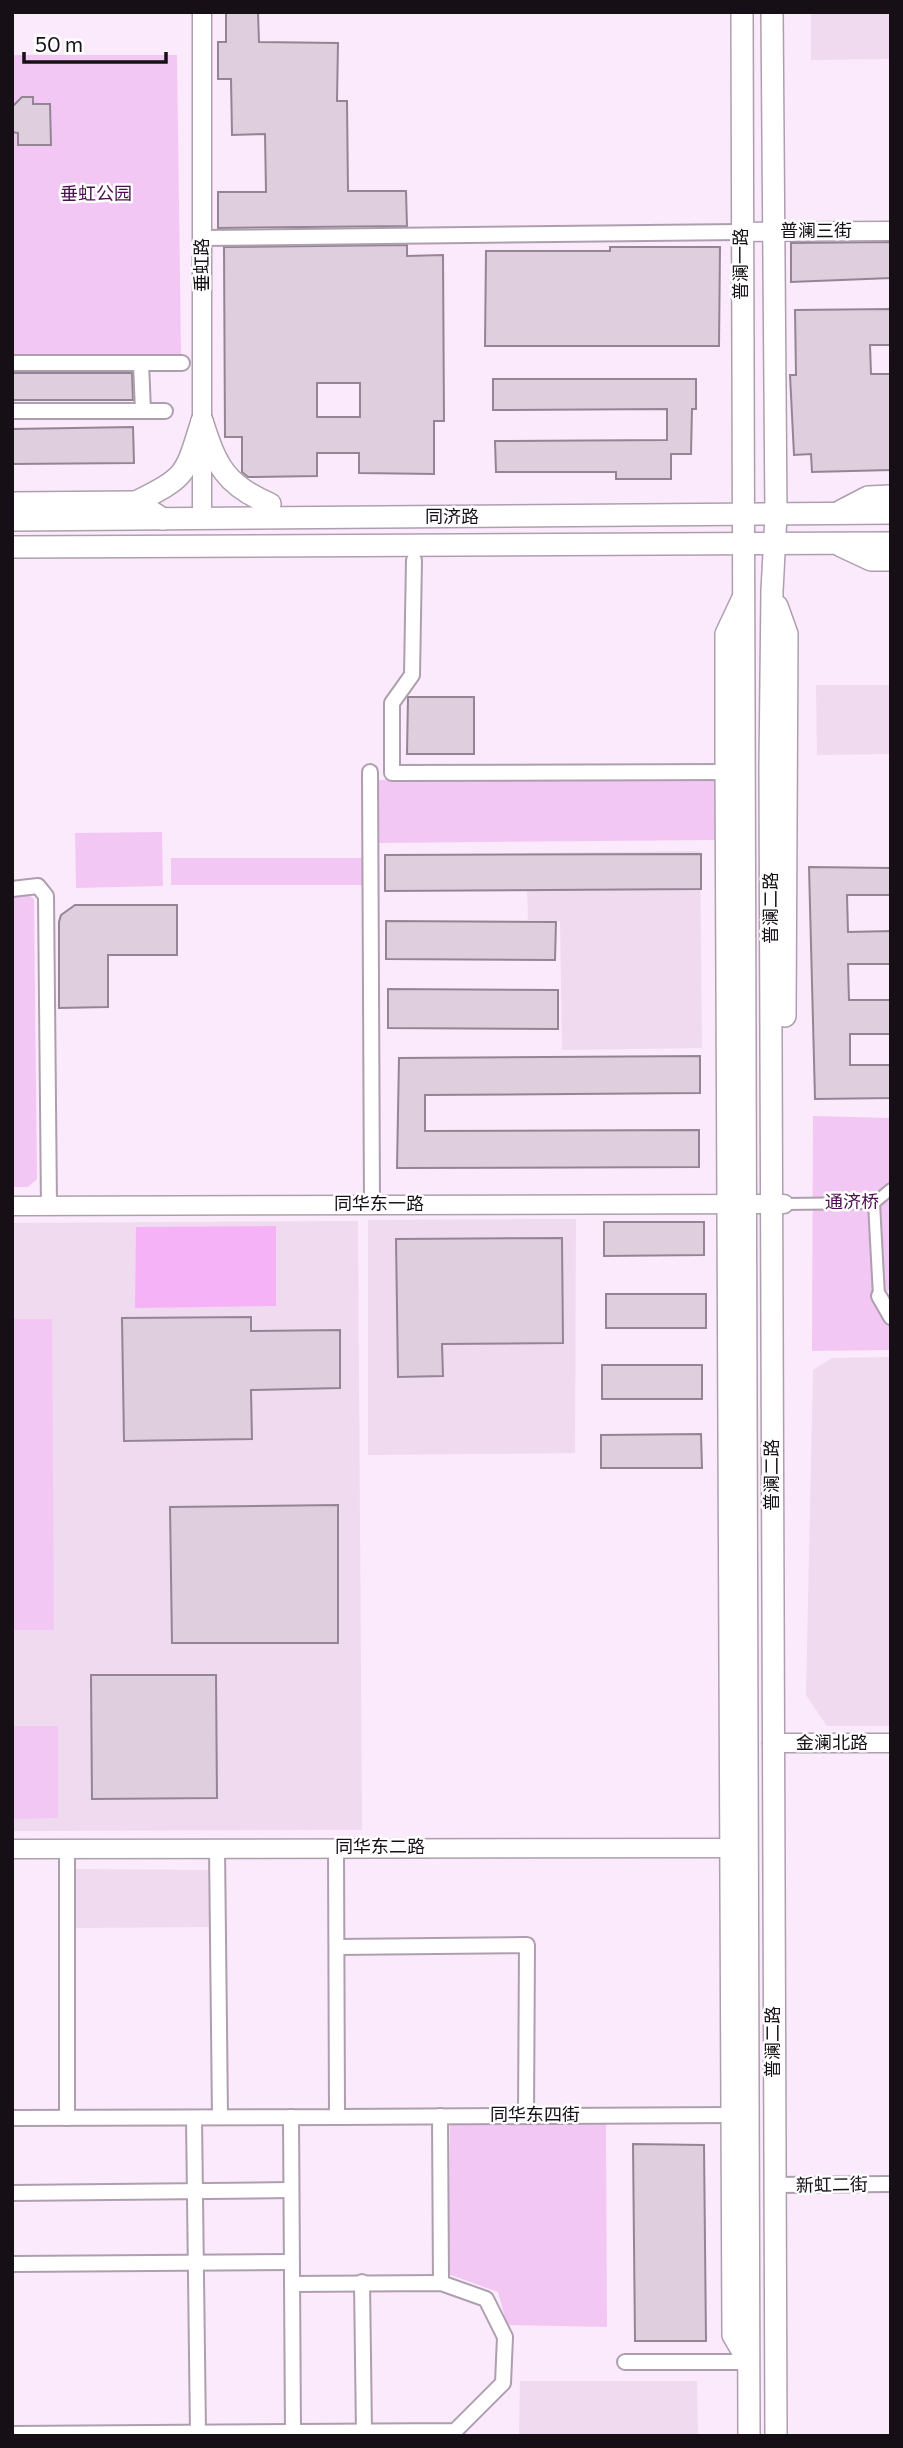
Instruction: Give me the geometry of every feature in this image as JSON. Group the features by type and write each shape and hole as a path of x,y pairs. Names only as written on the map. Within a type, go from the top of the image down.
{"main road":[{"name":"普澜一路","path":"741,12 742,516"},
{"name":"普澜一路","path":"772,12 776,515"},
{"path":"12,503 136,502 166,487 186,471 202,421"},
{"path":"202,421 222,472 247,494 270,503 644,502 688,516"},
{"path":"835,514 868,497 891,496"},
{"path":"136,502 163,519"},
{"path":"244,518 270,503"},
{"name":"同济路","path":"12,520 891,513"},
{"name":"普澜二路","path":"776,515 772,591 778,1204 780,2185 776,2436"},
{"name":"普澜二路","path":"742,516 746,591 737,1203 739,1848 749,2436"},
{"name":"同济路","path":"12,547 891,543"},
{"path":"836,544 871,560 891,559"},
{"path":"737,1203 726,634 746,591"},
{"path":"739,1848 732,2115 733,2335 748,2361"},
{"path":"780,2185 789,2436"}],"street":[{"name":"垂虹路","path":"202,12 202,518"},
{"name":"普澜三街","path":"740,232 891,231"},
{"path":"202,238 740,232"},
{"path":"12,363 182,363"},
{"path":"141,363 143,411"},
{"path":"12,411 165,411"},
{"path":"414,560 412,675 392,704 392,773 727,772"},
{"path":"370,772 372,1205"},
{"path":"12,889 38,886 44,889 46,896 49,1206"},
{"path":"778,1204 874,1203 891,1189"},
{"path":"874,1203 879,1296 891,1317"},
{"name":"同华东一路","path":"12,1206 778,1204"},
{"name":"金澜北路","path":"779,1743 891,1743"},
{"path":"336,1847 337,2117"},
{"path":"67,1848 67,2118"},
{"path":"217,1848 220,2117"},
{"name":"同华东二路","path":"12,1849 739,1848"},
{"path":"337,1947 527,1945 526,2115"},
{"name":"同华东四街","path":"12,2118 732,2115"},
{"path":"440,2116 441,2283"},
{"path":"291,2117 293,2433"},
{"path":"194,2118 198,2433"},
{"name":"新虹二街","path":"780,2185 891,2185"},
{"path":"12,2193 291,2190"},
{"path":"12,2264 292,2262"},
{"path":"362,2283 363,2432"},
{"path":"12,2434 455,2431 503,2383 505,2337 486,2299 441,2283 292,2284"},
{"path":"625,2361 748,2361"}],"shaded area":[{"path":"811,12 891,12 891,59 811,60"},
{"path":"816,685 891,685 891,754 817,755"},
{"path":"700,851 702,1048 562,1050 560,921 528,920 526,853"},
{"path":"576,1219 575,1453 368,1455 368,1220"},
{"path":"358,1221 362,1830 12,1831 12,1223"},
{"path":"276,1226 276,1306 135,1308 136,1227"},
{"path":"891,1357 891,1726 827,1726 806,1695 813,1370 832,1358"},
{"path":"76,1869 211,1870 212,1927 76,1928"},
{"path":"520,2381 697,2381 698,2436 519,2436"}],"green space":[{"name":"垂虹公园","path":"12,55 177,55 181,354 12,354"},
{"path":"715,778 715,840 376,843 376,780"},
{"path":"162,832 163,886 76,888 75,833"},
{"path":"171,858 365,858 365,885 171,885"},
{"path":"28,894 34,899 37,1179 28,1187 12,1187 12,897"},
{"name":"通济桥","path":"813,1116 891,1118 891,1287 877,1302 891,1329 891,1350 812,1351"},
{"path":"12,1319 52,1319 54,1630 12,1630"},
{"path":"12,1726 58,1726 58,1818 12,1819"},
{"path":"606,2123 607,2327 507,2325 498,2292 448,2274 450,2125"}],"building":[{"path":"226,12 258,12 259,42 338,43 337,101 347,101 348,191 406,191 407,226 218,228 218,192 266,192 265,134 232,135 231,79 218,79 218,42 226,42"},
{"path":"22,97 33,97 33,104 50,104 51,145 18,145 18,133 12,132 12,107"},
{"path":"891,242 891,278 791,282 791,243"},
{"path":"407,245 407,256 443,255 444,421 434,421 434,474 359,473 359,453 317,453 317,476 248,477 242,472 242,437 225,437 224,247","holes":["317,383 360,383 360,417 317,417"]},
{"path":"610,247 720,247 719,346 485,346 486,251 610,251"},
{"path":"891,309 891,345 870,345 871,374 891,374 891,470 812,472 811,454 794,455 790,375 796,375 795,310"},
{"path":"12,373 132,373 133,400 12,400"},
{"path":"493,379 696,379 691,454 671,454 671,479 616,479 616,472 496,472 495,441 667,440 667,409 493,410"},
{"path":"133,427 134,463 12,464 12,429"},
{"path":"408,697 474,697 474,754 407,754"},
{"path":"701,854 701,889 385,891 385,855"},
{"path":"809,867 891,868 891,895 847,895 848,932 891,931 891,964 848,964 849,1000 891,1000 891,1034 850,1034 850,1065 891,1065 891,1098 815,1099"},
{"path":"75,905 177,905 177,955 108,955 108,1007 59,1008 59,922 61,915"},
{"path":"386,921 556,922 555,960 386,959"},
{"path":"388,989 558,990 558,1029 388,1028"},
{"path":"700,1056 700,1093 425,1095 425,1131 699,1130 699,1167 397,1168 399,1058"},
{"path":"604,1222 704,1222 704,1255 604,1256"},
{"path":"562,1238 563,1343 442,1344 443,1376 398,1377 396,1239"},
{"path":"606,1294 706,1294 706,1328 606,1328"},
{"path":"251,1317 251,1331 340,1330 340,1388 251,1390 252,1439 124,1441 122,1318"},
{"path":"602,1365 702,1365 702,1399 602,1399"},
{"path":"701,1434 702,1468 601,1468 601,1435"},
{"path":"338,1505 338,1643 172,1643 170,1507"},
{"path":"91,1675 216,1675 217,1798 92,1799"},
{"path":"633,2144 704,2145 706,2341 635,2341"}]}
